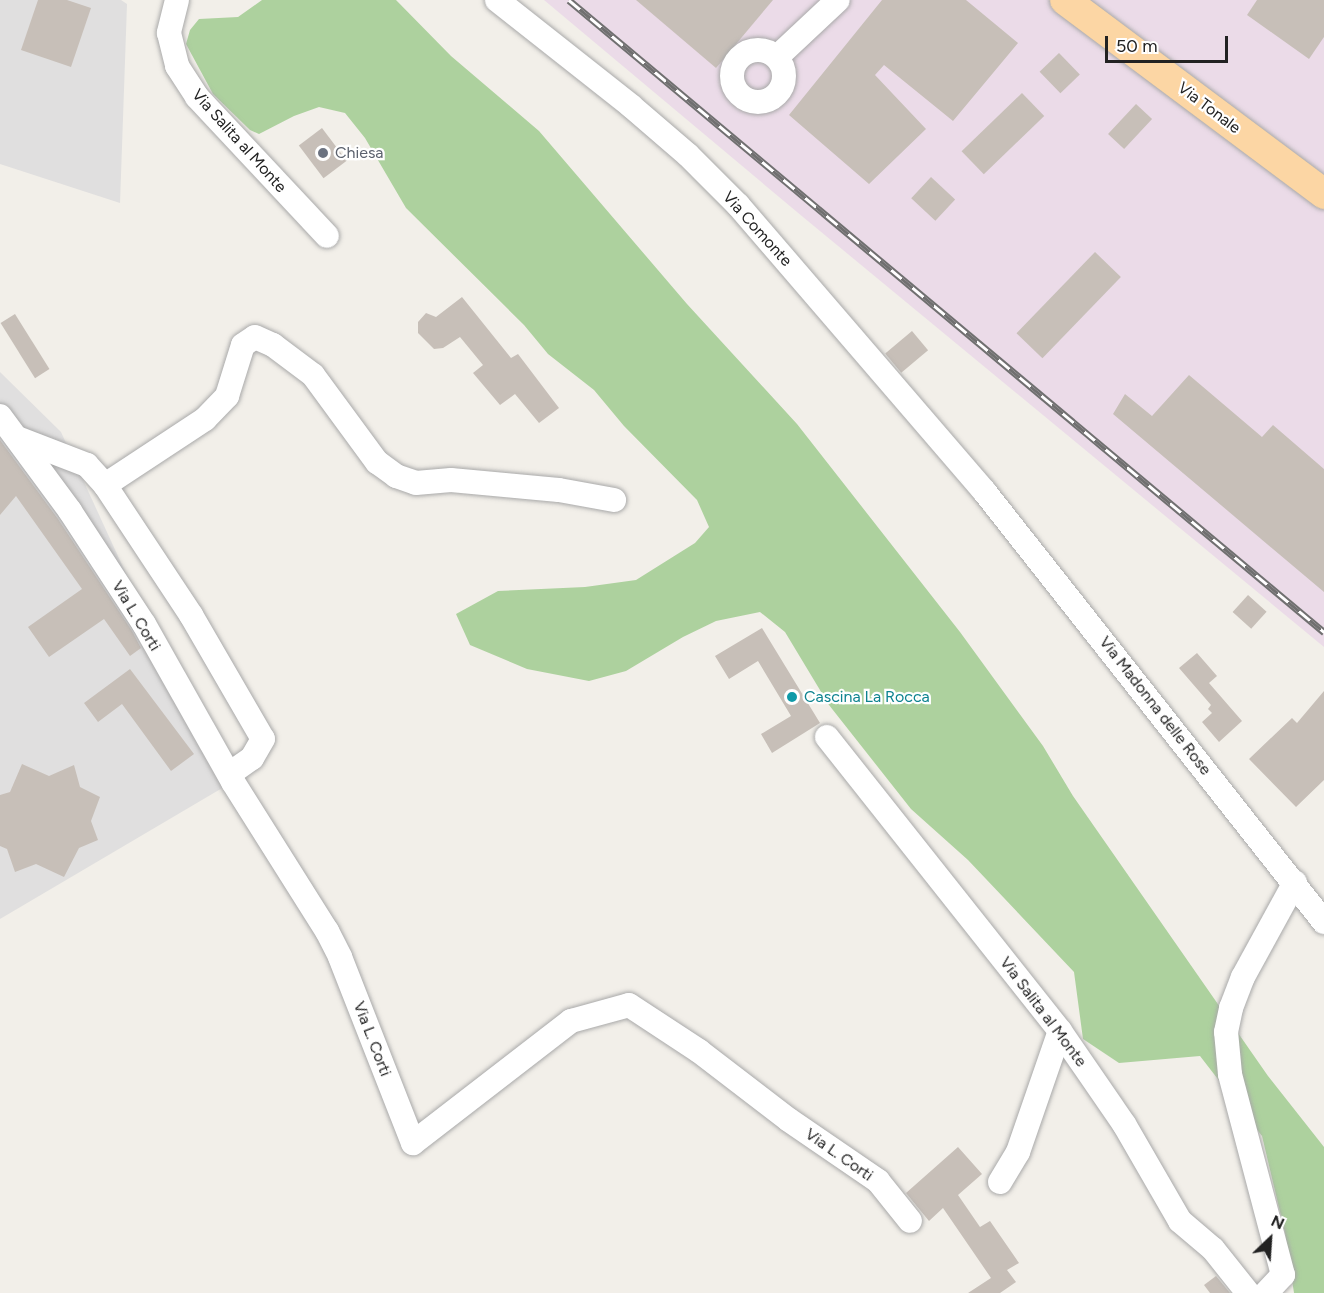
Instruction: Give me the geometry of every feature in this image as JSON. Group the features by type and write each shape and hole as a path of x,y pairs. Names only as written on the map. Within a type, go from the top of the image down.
{"main road":[{"name":"Via Tonale","path":"1065,0 1324,194"}],"street":[{"name":"Via Salita al Monte","path":"177,0 170,33 177,66 197,97 327,236"},
{"name":"Via Comonte","path":"497,0 631,106 688,155 722,189 984,490"},
{"path":"777,57 838,0"},
{"path":"105,485 205,419 226,396 243,345 255,338 273,345 313,375 377,462 396,476 416,483 451,480 559,490 615,500"},
{"name":"Via L. Corti","path":"0,416 70,511 144,624 229,774 307,897 340,957 413,1143 571,1021 629,1005 699,1051 789,1120 878,1181 910,1221"},
{"path":"17,438 87,465 105,485 191,615 263,739 252,758 229,774"},
{"name":"Via Madonna delle Rose","path":"984,490 1324,921"},
{"name":"Via Salita al Monte","path":"827,737 1060,1031 1124,1124 1180,1221 1213,1249 1248,1293"},
{"path":"1266,1293 1283,1275 1230,1074 1226,1032 1231,1008 1243,977 1294,882"},
{"path":"1000,1182 1018,1152 1060,1031"}],"shaded area":[{"path":"0,0 121,0 127,4 120,203 0,164"},
{"path":"544,0 1324,0 1324,647 803,217"},
{"path":"0,372 61,432 224,787 0,919"}],"green space":[{"path":"262,0 396,0 451,56 539,131 687,304 797,424 960,632 1043,746 1073,796 1268,1076 1324,1147 1324,1293 1294,1293 1285,1233 1262,1136 1200,1056 1119,1063 1083,1039 1074,972 968,860 911,809 829,705 785,632 760,612 716,621 683,637 626,671 589,681 527,669 470,645 456,614 498,591 585,587 636,580 695,543 709,527 697,500 624,426 594,390 548,354 524,325 406,208 365,138 345,113 319,107 294,116 259,134 250,130 213,94 186,44 190,30 199,19 238,17"}],"building":[{"path":"38,0 67,0 91,8 71,67 21,50"},
{"path":"636,0 773,0 716,68"},
{"path":"882,0 966,0 1018,43 953,121 884,65 875,75 926,129 869,184 789,115"},
{"path":"1257,0 1324,0 1324,37 1309,59 1247,15"},
{"path":"1059,53 1080,75 1060,93 1040,72"},
{"path":"1022,93 1044,116 984,174 962,151"},
{"path":"1136,104 1152,119 1124,149 1108,134"},
{"name":"Chiesa","path":"322,128 347,161 324,178 299,145"},
{"path":"931,177 955,200 935,221 911,198"},
{"path":"1095,252 1121,277 1042,358 1017,333"},
{"path":"462,297 511,358 518,354 559,408 539,423 515,394 500,405 473,373 483,365 460,337 443,348 434,349 418,333 418,322 426,313 436,317"},
{"path":"15,314 49,369 35,378 1,323"},
{"path":"912,331 928,350 901,373 885,353"},
{"path":"1189,375 1262,437 1273,425 1324,469 1324,592 1113,414 1125,394 1152,416"},
{"path":"0,440 58,519 132,631 141,648 130,656 104,619 49,657 28,627 82,589 16,496 0,515"},
{"path":"1248,595 1267,612 1251,629 1233,612"},
{"name":"Cascina La Rocca","path":"762,628 820,723 772,753 761,734 791,716 758,661 729,679 715,656"},
{"path":"1197,653 1217,676 1209,683 1242,721 1219,742 1202,722 1212,713 1208,709 1211,705 1179,668"},
{"path":"130,669 194,754 171,771 122,704 98,722 84,703"},
{"path":"1324,691 1324,780 1296,807 1249,759 1292,718 1297,723"},
{"path":"22,764 49,776 74,765 80,787 100,797 91,821 98,840 79,848 64,877 36,864 15,872 7,849 0,846 0,795 10,792"},
{"path":"958,1147 982,1174 958,1195 980,1227 990,1221 1019,1263 1007,1270 1016,1282 1000,1293 968,1293 991,1278 943,1208 929,1221 906,1193"},
{"path":"1216,1276 1230,1293 1210,1293 1204,1285"}],"railway":[{"path":"569,0 1324,632"}],"place":[{"name":"Chiesa","path":"323,153"},
{"name":"Cascina La Rocca","path":"792,697"}]}
